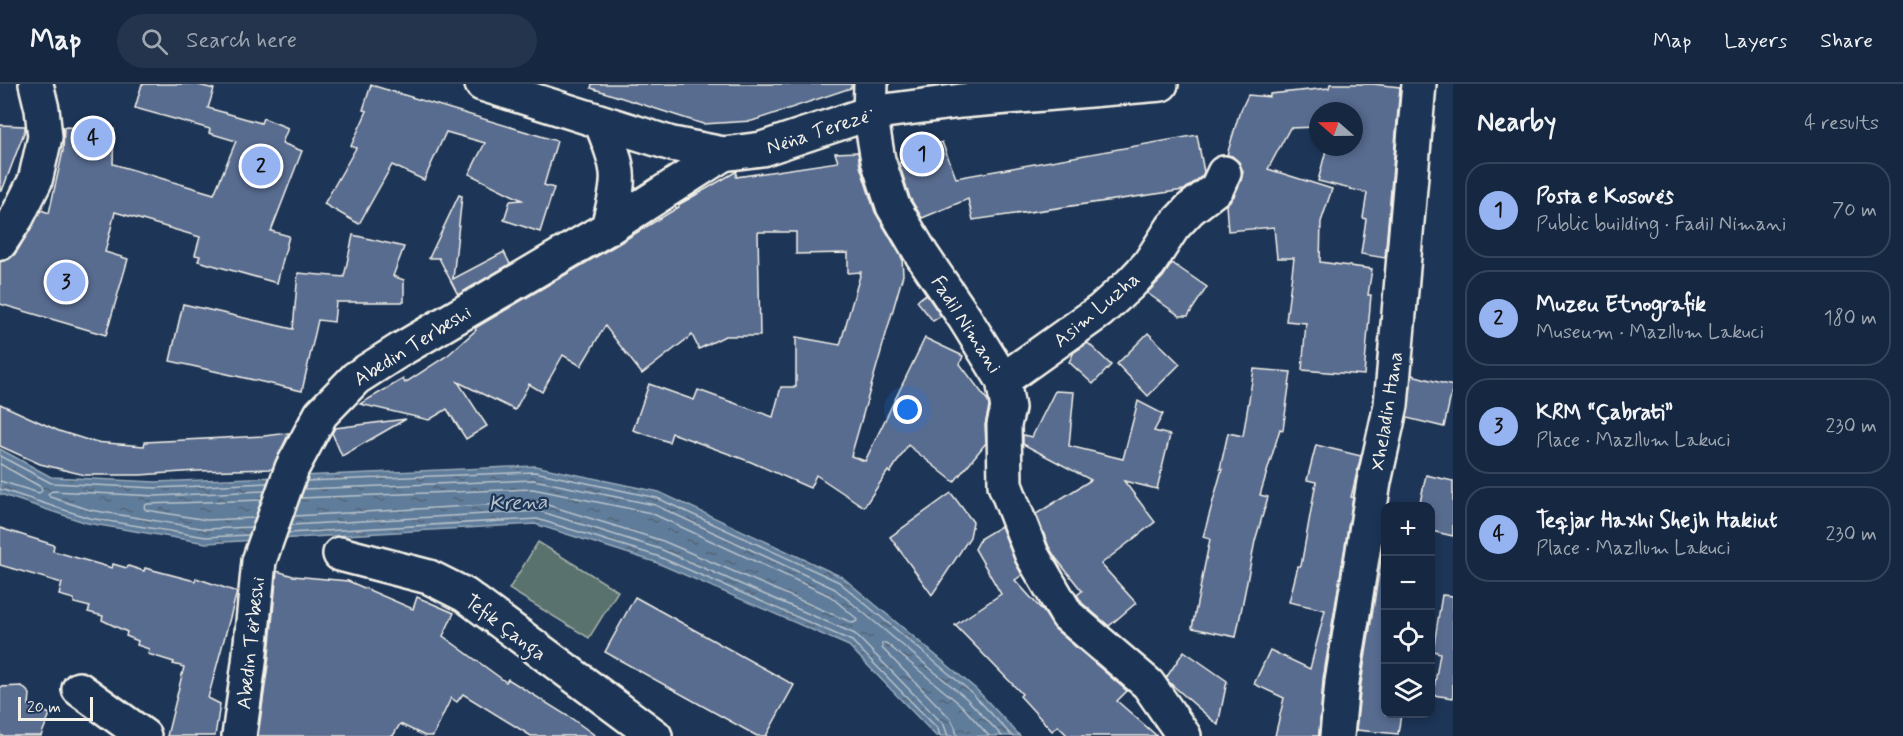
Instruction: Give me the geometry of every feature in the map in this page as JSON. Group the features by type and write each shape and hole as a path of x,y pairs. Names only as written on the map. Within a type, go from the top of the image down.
{"street":[{"path":"0,243 17,217 35,181 45,137 36,84"},
{"name":"Nëna Terezë","path":"482,84 672,144 723,154 762,149 871,98 961,101 1161,84"},
{"name":"Xheladin Hana","path":"1337,736 1341,682 1374,482 1391,405 1419,84"},
{"name":"Fadil Nimani","path":"871,98 878,160 893,206 1003,380 1008,408 1004,425 1005,485 1032,555 1067,615 1148,684 1184,736"},
{"path":"601,122 614,157 617,173 608,228"},
{"name":"Abedin Terbeshi","path":"263,551 292,468 321,414 356,378 608,228 723,154"},
{"name":"Asim Luzha","path":"1003,380 1100,311 1130,284 1149,264 1173,227 1190,209 1217,188 1224,173"},
{"name":"Abedin Tërbeshi","path":"239,736 263,551"},
{"name":"Tefik Çanga","path":"340,555 429,577 465,595 655,736"},
{"path":"79,689 144,736"}],"green space":[{"path":"538,542 618,591 589,638 509,589"}],"water":[{"name":"Krena","path":"0,449 51,477 156,482 535,466 659,492 842,577 976,689 1020,736 936,736 849,646 655,562 535,524 206,543 87,523 0,494"}],"building":[{"path":"142,84 195,84 214,89 208,108 261,123 263,118 288,128 282,143 302,151 271,231 289,236 277,283 198,261 200,256 195,255 200,237 115,212 105,252 128,259 106,335 0,304 0,262 16,253 41,210 49,213 63,151 64,127 114,129 113,164 214,194 236,141 209,133 210,129 135,108"},
{"path":"592,84 851,84 851,88 752,121 703,124 591,88"},
{"path":"1330,84 1373,84 1400,87 1385,258 1361,254 1367,193 1318,181 1324,156 1363,156 1363,102 1309,102 1309,127 1290,128 1268,169 1332,189 1321,222 1320,262 1372,269 1368,295 1371,295 1364,375 1302,370 1306,323 1286,321 1294,258 1277,258 1274,227 1228,231 1226,205 1234,196 1243,172 1239,162 1227,155 1239,114 1248,95 1270,97 1270,94 1329,88"},
{"path":"371,85 557,141 544,185 554,188 540,232 504,220 510,201 522,200 469,174 485,143 446,132 424,180 392,165 359,224 324,204 356,148 351,146 367,111 363,110"},
{"path":"0,125 25,126 2,191 0,191"},
{"path":"1197,135 1204,172 1184,190 973,220 968,199 922,218 910,198 899,163 942,142 956,178"},
{"path":"858,152 860,166 875,212 902,258 903,275 851,456 865,461 925,338 963,356 960,364 988,401 985,425 986,443 954,482 908,445 864,507 816,475 810,488 751,462 672,433 669,442 633,430 649,384 694,400 698,390 773,417 781,387 796,387 796,337 840,345 861,272 848,273 848,253 796,254 796,232 758,232 760,336 725,336 699,349 692,335 642,374 605,326 581,366 563,355 542,392 529,384 515,410 458,382 487,426 466,439 447,409 429,420 360,404 403,379 405,383 448,355 476,330 475,328 737,171 736,177 838,162 835,153"},
{"path":"459,195 462,196 453,279 504,252 510,264 458,295 439,258 429,258"},
{"path":"353,235 404,247 393,276 404,280 404,302 336,302 334,322 318,320 302,391 170,361 183,304 293,329 298,273 344,277"},
{"path":"1172,263 1207,287 1188,316 1180,316 1147,293 1163,277"},
{"path":"926,294 941,316 933,321 917,301"},
{"path":"1148,333 1180,364 1148,396 1117,364"},
{"path":"1088,343 1111,365 1093,384 1069,362 1074,352"},
{"path":"1254,369 1291,372 1283,430 1280,429 1260,495 1268,497 1255,541 1236,637 1192,628 1210,539 1203,537 1222,469 1220,469 1228,433 1243,436"},
{"path":"1412,375 1453,386 1444,427 1407,418"},
{"path":"1055,391 1074,392 1069,446 1123,459 1138,401 1163,414 1154,431 1170,435 1157,489 1124,481 1155,522 1101,564 1136,603 1109,626 1082,603 1077,595 1082,591 1049,547 1036,514 1091,480 1023,444 1023,435 1032,437"},
{"path":"0,404 59,431 94,442 144,446 145,442 289,433 272,469 85,475 40,464 0,446"},
{"path":"406,419 342,456 332,433 335,428"},
{"path":"1316,445 1361,456 1351,497 1353,498 1323,679 1319,736 1275,736 1284,698 1254,684 1270,650 1310,669 1325,610 1289,602 1298,566 1301,566 1316,482 1307,480"},
{"path":"1426,475 1453,481 1453,536 1435,532 1435,502 1420,502"},
{"path":"951,493 973,522 970,537 932,595 890,537"},
{"path":"1001,526 1022,575 1015,580 1043,611 1055,629 1127,691 1117,701 1157,736 1068,736 1058,726 1052,731 1020,696 1022,694 955,625 1001,594 975,549 981,538"},
{"path":"0,528 54,545 53,551 112,568 113,564 144,571 145,568 195,581 196,578 237,592 208,698 220,704 215,736 167,736 184,667 148,654 149,649 137,645 138,641 126,636 127,632 102,620 103,616 88,612 90,607 74,603 74,599 59,595 62,583 0,565"},
{"path":"1381,560 1381,718 1400,718 1398,734 1356,730"},
{"path":"277,571 293,576 348,581 413,609 417,597 454,613 443,636 506,682 508,679 596,736 531,736 463,694 457,702 451,698 433,736 425,736 400,724 393,736 258,736 268,665"},
{"path":"1442,595 1453,596 1453,698 1435,695 1440,653 1435,652"},
{"path":"635,597 794,685 766,736 757,736 605,652"},
{"path":"1184,651 1227,681 1218,725 1166,678"},
{"path":"22,686 30,694 29,705 50,714 41,736 0,736 0,687"}],"place":[{"name":"Teqjar Haxhi Shejh Hakiut","path":"93,138"},
{"name":"Posta e Kosovës","path":"922,154"},
{"name":"Muzeu Etnografik","path":"261,166"},
{"name":"KRM “Çabrati”","path":"66,282"}]}
